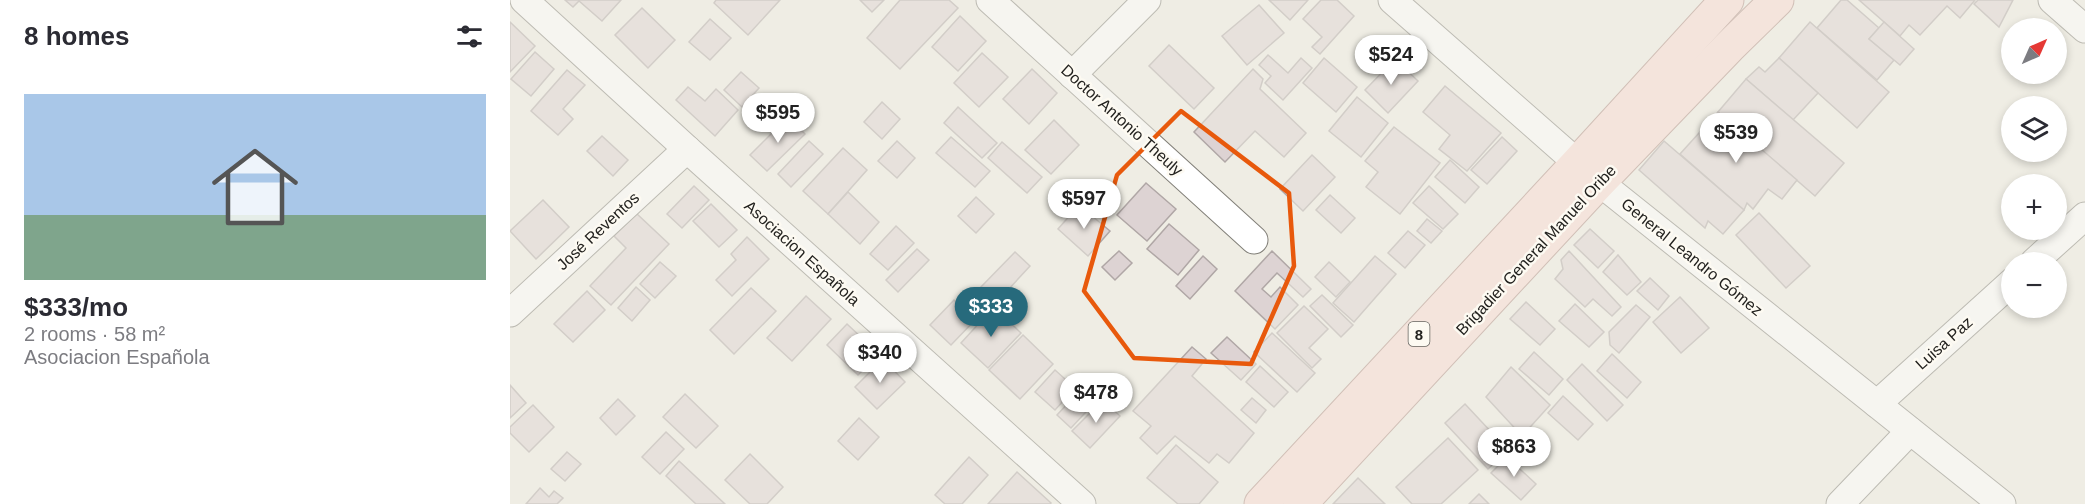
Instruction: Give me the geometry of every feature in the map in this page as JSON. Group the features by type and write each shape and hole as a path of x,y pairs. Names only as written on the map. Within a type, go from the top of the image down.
{"main road":[{"name":"Brigadier General Manuel Oribe","path":"1300,504 1588,173 1726,0"},
{"name":"Brigadier General Manuel Oribe","path":"1261,504 1588,173 1729,47 1777,0"}],"street":[{"name":"Asociacion Española","path":"525,0 1082,504"},
{"name":"Doctor Antonio Theuly","path":"990,0 1254,240"},
{"path":"1072,75 1147,0"},
{"name":"General Leandro Gómez","path":"1392,0 1588,173 2002,504"},
{"path":"2052,0 2085,29"},
{"name":"José Reventos","path":"510,313 687,149"},
{"path":"2045,252 2085,216"},
{"name":"Luisa Paz","path":"1877,404 2001,292"},
{"path":"1840,504 1910,431"}],"highlighted area":[{"path":"1181,111 1289,193 1294,266 1251,364 1134,358 1084,291 1117,175"}],"building":[{"path":"565,0 621,0 602,21 579,1 573,7"},
{"path":"716,0 780,0 748,35 714,3"},
{"path":"860,0 884,0 872,12"},
{"path":"900,0 949,0 958,8 900,69 867,38"},
{"path":"1269,0 1308,0 1290,20"},
{"path":"1321,0 1337,0 1354,16 1320,54 1312,47 1322,37 1303,19"},
{"path":"1841,0 1847,0 1879,28 1869,39 1894,60 1877,80 1817,28"},
{"path":"1859,0 1975,0 1960,18 1947,6 1920,35 1909,25 1900,36"},
{"path":"1978,0 2013,0 2004,18 2001,18 1999,27 1974,4"},
{"path":"1259,5 1284,33 1247,65 1222,36"},
{"path":"642,8 675,40 648,68 615,35"},
{"path":"960,16 986,41 958,71 932,47"},
{"path":"710,19 731,38 710,60 689,42"},
{"path":"510,22 535,46 510,72"},
{"path":"1810,22 1889,92 1857,128 1779,58"},
{"path":"1884,22 1914,49 1900,65 1869,39"},
{"path":"1169,45 1214,88 1194,109 1149,66"},
{"path":"535,52 554,69 531,96 511,79"},
{"path":"982,53 1008,77 979,107 954,83"},
{"path":"1268,55 1288,73 1301,58 1312,68 1283,100 1265,83 1271,76 1259,65"},
{"path":"1324,58 1357,87 1336,112 1303,83"},
{"path":"1779,58 1818,93 1793,120 1746,79 1759,67 1765,72"},
{"path":"1395,59 1418,81 1388,113 1365,90"},
{"path":"1032,69 1057,93 1029,124 1003,99"},
{"path":"1253,69 1263,79 1260,89 1306,133 1284,157 1255,131 1225,162 1194,132"},
{"path":"567,70 585,85 563,109 573,119 558,135 531,111"},
{"path":"741,72 759,88 742,107 724,90"},
{"path":"1746,79 1844,163 1815,196 1718,112"},
{"path":"1445,86 1501,133 1467,171 1439,149 1450,135 1423,112"},
{"path":"688,87 705,101 716,89 738,110 715,136 676,100"},
{"path":"1357,97 1388,123 1361,157 1329,131"},
{"path":"882,102 900,119 882,139 864,122"},
{"path":"958,107 997,143 982,158 944,123"},
{"path":"1718,112 1797,180 1782,199 1768,189 1753,209 1747,203 1744,210 1680,154"},
{"path":"788,117 805,134 767,171 750,155"},
{"path":"1054,120 1079,145 1051,174 1025,150"},
{"path":"1394,127 1440,163 1400,214 1366,187 1378,172 1365,161"},
{"path":"602,136 628,160 613,176 587,151"},
{"path":"951,137 990,171 975,187 936,153"},
{"path":"1502,137 1517,151 1487,184 1471,170"},
{"path":"809,141 823,154 791,187 778,174"},
{"path":"897,141 915,158 897,178 878,161"},
{"path":"1664,141 1744,210 1723,234 1708,221 1705,228 1639,170"},
{"path":"1002,142 1042,177 1027,193 988,158"},
{"path":"843,148 867,170 828,214 803,191"},
{"path":"1312,155 1335,177 1303,211 1280,189"},
{"path":"1450,160 1479,187 1465,203 1435,177"},
{"path":"1146,183 1176,209 1147,241 1117,215"},
{"path":"694,186 709,200 682,228 667,214"},
{"path":"1429,186 1458,214 1443,229 1413,203"},
{"path":"848,192 879,222 860,244 828,214"},
{"path":"1330,195 1355,218 1341,233 1316,210"},
{"path":"976,197 994,214 976,233 958,216"},
{"path":"543,200 569,227 536,259 510,231"},
{"path":"711,204 737,230 719,247 693,221"},
{"path":"1079,205 1110,231 1088,256 1058,229"},
{"path":"636,213 669,244 611,305 590,286 626,248 614,236"},
{"path":"1759,213 1810,266 1786,288 1736,235"},
{"path":"1427,219 1442,231 1431,243 1417,231"},
{"path":"1169,224 1199,250 1178,275 1147,249"},
{"path":"896,226 914,243 888,270 870,254"},
{"path":"1590,229 1614,251 1598,268 1574,245"},
{"path":"1408,231 1425,245 1405,268 1388,253"},
{"path":"747,237 769,259 732,296 716,280 736,260 731,254"},
{"path":"917,249 929,260 898,292 886,280"},
{"path":"1119,251 1132,263 1115,280 1102,267"},
{"path":"1272,251 1311,289 1303,297 1277,273 1262,289 1271,297 1280,287 1298,305 1275,329 1235,291"},
{"path":"1569,251 1621,307 1612,316 1593,299 1585,307 1555,279 1563,269 1561,260"},
{"path":"1015,252 1030,266 995,304 979,289"},
{"path":"1618,255 1641,282 1627,295 1603,272"},
{"path":"1203,256 1217,269 1190,299 1176,286"},
{"path":"1375,256 1396,274 1354,322 1333,303"},
{"path":"660,262 676,276 655,298 640,284"},
{"path":"1329,262 1350,282 1336,297 1315,277"},
{"path":"1650,278 1669,296 1658,310 1637,291"},
{"path":"636,287 650,300 632,321 618,308"},
{"path":"751,288 776,311 734,354 710,330"},
{"path":"587,291 605,310 573,342 554,324"},
{"path":"1322,295 1353,325 1341,337 1310,306"},
{"path":"806,296 831,319 792,361 767,338"},
{"path":"1680,297 1709,328 1681,353 1653,322"},
{"path":"954,300 975,320 951,345 930,325"},
{"path":"1526,302 1555,329 1540,345 1510,319"},
{"path":"1575,304 1604,332 1589,347 1559,321"},
{"path":"1636,305 1650,317 1619,353 1610,345 1609,332"},
{"path":"1304,306 1328,329 1309,348 1321,359 1312,368 1277,333"},
{"path":"994,307 1021,333 988,368 961,343"},
{"path":"847,324 879,354 858,375 827,345"},
{"path":"1272,333 1315,373 1297,392 1254,352"},
{"path":"1023,335 1053,364 1020,399 989,370"},
{"path":"1227,337 1256,364 1241,380 1211,353"},
{"path":"1192,347 1206,359 1192,376 1254,433 1229,463 1217,454 1209,463 1175,436 1157,454 1140,438 1151,426 1133,411"},
{"path":"1534,352 1563,379 1549,395 1519,369"},
{"path":"1612,354 1641,382 1627,398 1597,371"},
{"path":"883,359 905,382 877,409 855,387"},
{"path":"1582,364 1623,405 1607,421 1567,380"},
{"path":"1260,366 1288,392 1274,407 1246,382"},
{"path":"1511,367 1550,405 1522,436 1486,397"},
{"path":"1055,370 1075,388 1055,410 1035,392"},
{"path":"510,385 526,403 510,418"},
{"path":"1084,386 1098,399 1071,428 1057,415"},
{"path":"685,394 718,426 696,448 663,417"},
{"path":"1563,396 1593,424 1578,440 1548,413"},
{"path":"1252,398 1266,410 1256,423 1241,410"},
{"path":"618,399 635,416 616,435 600,418"},
{"path":"1103,400 1120,416 1090,448 1072,431"},
{"path":"1465,404 1508,450 1488,469 1445,423"},
{"path":"533,405 554,427 529,452 510,433 510,427"},
{"path":"859,418 879,437 858,460 838,441"},
{"path":"666,432 684,449 660,474 642,457"},
{"path":"1448,438 1478,470 1441,504 1412,504 1396,487"},
{"path":"1176,445 1218,482 1199,504 1178,504 1147,478"},
{"path":"567,452 581,464 565,481 551,469"},
{"path":"750,454 783,487 767,504 750,504 725,480"},
{"path":"969,457 988,475 962,504 945,504 935,495"},
{"path":"1507,457 1536,484 1521,500 1491,473"},
{"path":"679,461 725,504 696,504 666,476"},
{"path":"1017,472 1051,503 988,504"},
{"path":"1358,478 1385,504 1333,504"},
{"path":"540,488 549,497 554,491 563,498 557,504 526,504"},
{"path":"1479,494 1489,504 1469,504"}]}
